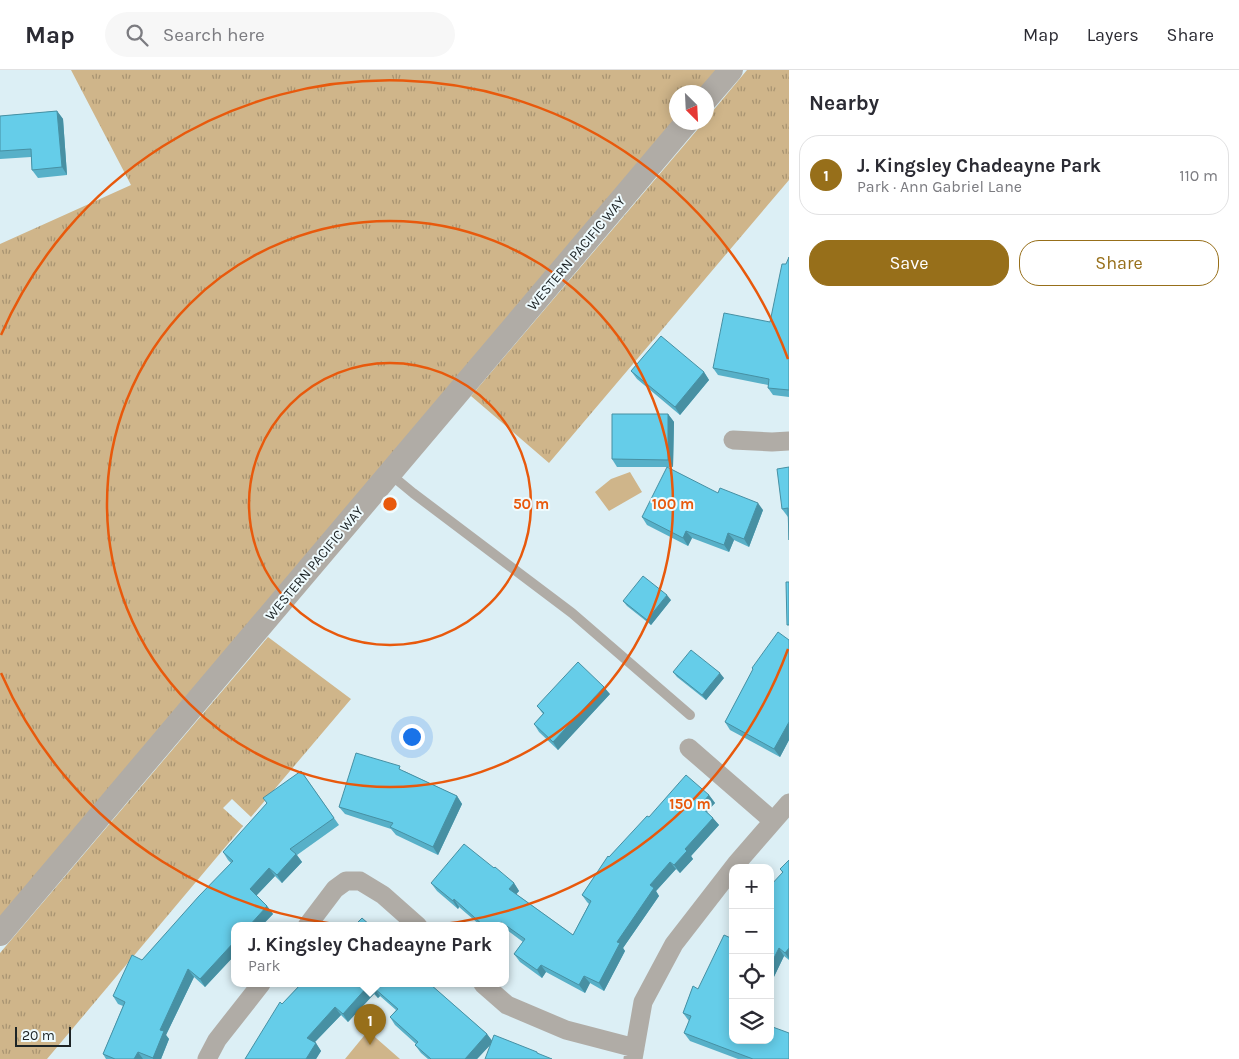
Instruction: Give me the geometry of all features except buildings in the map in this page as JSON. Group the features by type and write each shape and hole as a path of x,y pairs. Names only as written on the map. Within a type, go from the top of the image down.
{"street":[{"path":"714,90 731,70"},
{"name":"WESTERN PACIFIC WAY","path":"0,934 680,130"},
{"path":"733,440 789,441"},
{"path":"689,748 773,821"},
{"path":"487,987 507,1004 515,1008 566,1030 634,1053 643,1002 674,944 736,864 789,803"},
{"path":"310,922 335,889 346,881 360,881 383,895 413,922"},
{"path":"207,1059 217,1040 259,987"}],"lane":[{"path":"390,474 572,613 690,715"}],"green space":[{"path":"71,70 722,70 709,85 669,85 669,130 0,926 0,244 131,185"},
{"path":"747,70 789,70 789,180 549,463 471,396 697,130 714,130 714,110"},
{"path":"630,472 642,492 609,511 595,492 611,479"},
{"path":"268,637 351,699 251,817 232,799 223,808 243,826 47,1059 0,1059 0,953"},
{"path":"368,1031 400,1059 345,1059"}],"place":[{"name":"J. Kingsley Chadeayne Park","path":"370,1045"}]}
